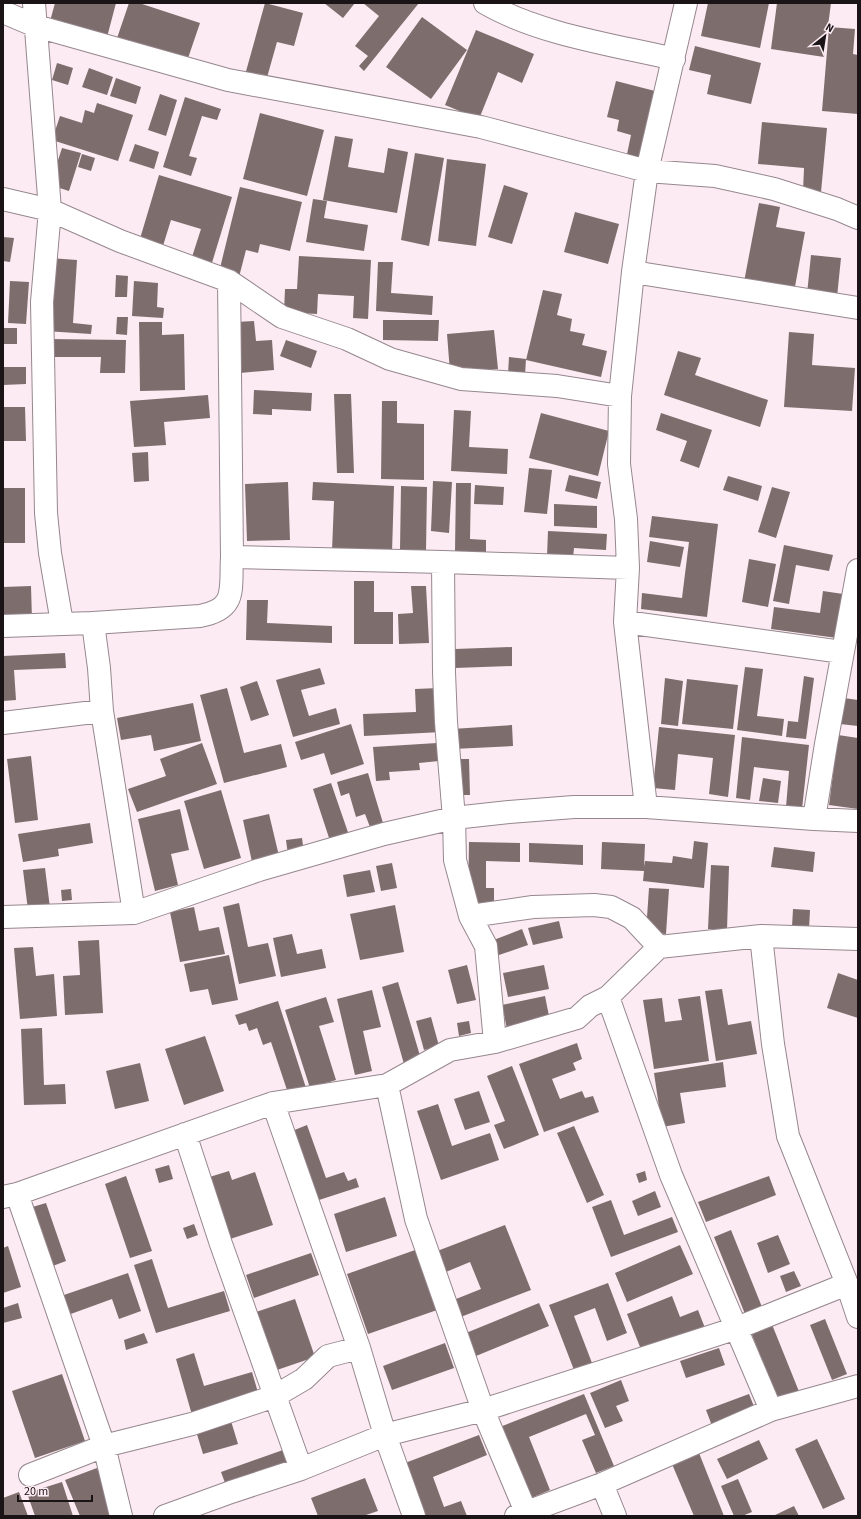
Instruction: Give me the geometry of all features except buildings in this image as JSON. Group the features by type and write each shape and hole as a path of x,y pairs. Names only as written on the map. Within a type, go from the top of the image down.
{"street":[{"path":"34,3 50,210 42,302 46,513 50,553 62,623"},
{"path":"485,3 524,22 577,37 674,59"},
{"path":"646,807 625,622 628,568 626,519 619,464 620,396 633,272 647,171 686,3"},
{"path":"3,12 36,26 228,80 481,127 647,171 722,177 774,189 837,209 858,218"},
{"path":"3,199 50,210 120,241 229,282 282,317 347,339 390,359 460,379 557,386 620,396"},
{"path":"633,272 858,308"},
{"path":"3,626 93,623 200,616 213,614 224,606 230,598 232,557 229,282"},
{"path":"232,557 628,568"},
{"path":"443,562 445,701 454,818 455,860 470,916 486,946 496,1042"},
{"path":"814,819 842,652 858,570"},
{"path":"625,622 842,652"},
{"path":"93,623 99,668 102,711 134,913"},
{"path":"3,723 102,711"},
{"path":"3,918 134,913 259,870 384,834 454,818 574,807 646,807 858,821"},
{"path":"470,916 533,907 594,905 611,907 632,918 659,947"},
{"path":"761,936 773,1044 788,1136 858,1317"},
{"path":"121,1516 104,1446 10,1196 273,1103 387,1085 450,1050 496,1042 577,1018 590,1006 608,997 659,947 761,936 858,939"},
{"path":"608,997 671,1175 771,1410"},
{"path":"387,1085 416,1219 521,1514 602,1484 771,1410 858,1386"},
{"path":"273,1103 359,1348 385,1435 414,1516"},
{"path":"185,1134 221,1244 301,1469"},
{"path":"165,1516 301,1469 385,1435 483,1410 737,1328 846,1284"},
{"path":"30,1475 104,1446 192,1424 275,1396 304,1379 328,1356 359,1348"},
{"path":"602,1484 615,1516"}]}
